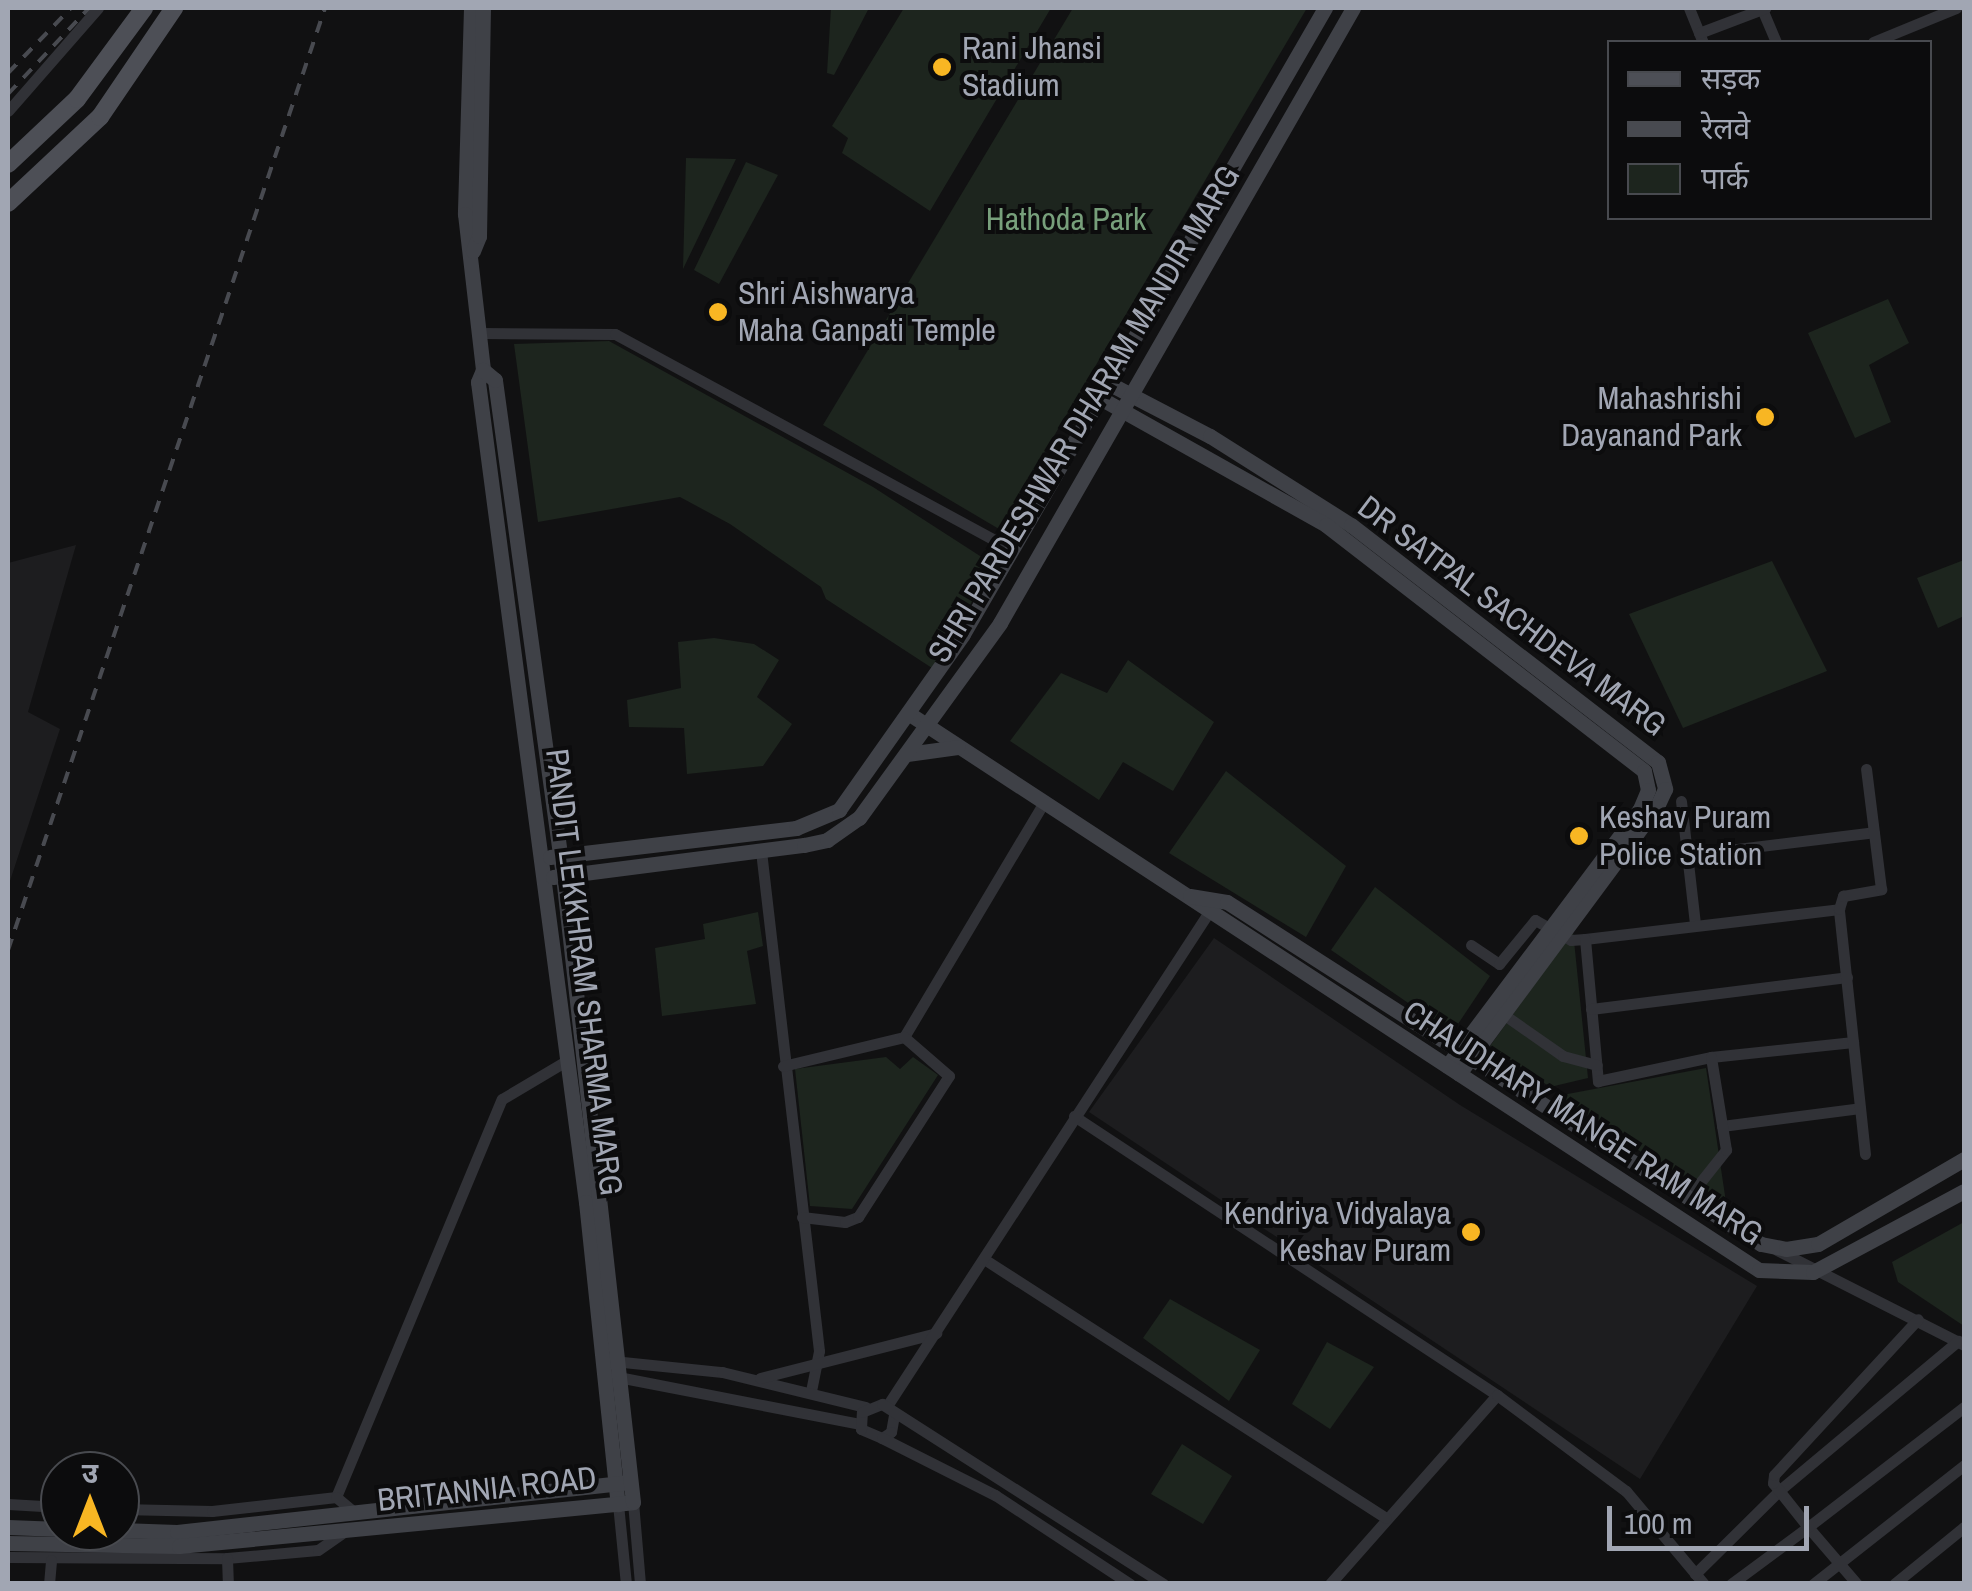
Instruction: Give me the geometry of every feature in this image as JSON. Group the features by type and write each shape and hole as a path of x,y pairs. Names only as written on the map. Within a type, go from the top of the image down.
{"main road":[{"path":"8,164 77,99 144,8"},
{"path":"8,203 100,116 174,8"},
{"name":"PANDIT LEKKHRAM SHARMA MARG","path":"471,8 473,252 483,370 478,382 545,878 605,1368 626,1503"},
{"name":"PANDIT LEKKHRAM SHARMA MARG","path":"474,104 482,8"},
{"name":"SHRI PARDESHWAR DHARAM MANDIR MARG","path":"542,858 820,822 856,790 1012,550 1325,8"},
{"name":"SHRI PARDESHWAR DHARAM MANDIR MARG","path":"545,878 761,851 844,831 927,727 1000,623 1353,8"},
{"name":"PANDIT LEKKHRAM SHARMA MARG","path":"483,370 496,380 563,876 622,1368 624,1483"},
{"name":"DR SATPAL SACHDEVA MARG","path":"1104,390 1351,525 1658,762 1665,789 1656,806 1557,933 1503,1014 1453,1070"},
{"name":"CHAUDHARY MANGE RAM MARG","path":"908,713 1190,896 1207,915 1759,1270 1813,1272"},
{"path":"906,754 958,747"},
{"name":"CHAUDHARY MANGE RAM MARG","path":"1190,896 1228,902 1687,1199 1773,1248 1818,1244 1964,1159"},
{"path":"1463,1055 1557,933"},
{"path":"1813,1272 1964,1191"},
{"name":"BRITANNIA ROAD","path":"140,1531 177,1532 624,1483"},
{"name":"BRITANNIA ROAD","path":"8,1543 179,1546 626,1503"},
{"path":"8,1528 40,1529"}],"street":[{"path":"8,111 98,8"},
{"path":"1689,8 1701,38 1736,12 1763,8 1775,40"},
{"path":"1879,40 1956,8"},
{"path":"480,333 614,334 1012,550"},
{"path":"1866,768 1881,889 1843,896 1839,908 1866,1154"},
{"path":"1680,801 1695,924"},
{"path":"783,1066 904,1038 1043,804"},
{"path":"1688,855 1874,832"},
{"path":"761,851 817,1359 811,1390"},
{"path":"1471,945 1500,964 1535,920 1557,933 1585,938 1839,908"},
{"path":"882,1438 894,1427 891,1411 936,1332 1207,915"},
{"path":"1585,938 1598,1081 1711,1057 1852,1042"},
{"path":"1591,1008 1847,977"},
{"path":"1503,1014 1563,1056 1596,1065"},
{"path":"802,1217 845,1222 858,1216 948,1076 904,1038"},
{"path":"1687,1199 1726,1150 1711,1057"},
{"path":"336,1498 502,1099 529,1076 566,1061"},
{"path":"1722,1126 1860,1108"},
{"path":"1074,1116 1497,1395 1626,1490 1699,1579 1781,1490 1961,1343 1918,1319 1813,1272 1773,1248"},
{"path":"984,1259 1386,1518"},
{"path":"1857,1584 1808,1527 1774,1474 1918,1319"},
{"path":"756,1379 817,1359 936,1332"},
{"path":"605,1368 756,1379 891,1411 1163,1584"},
{"path":"622,1368 860,1424 870,1438 882,1438 994,1495 1130,1584"},
{"path":"1330,1584 1497,1395"},
{"path":"860,1424 866,1407"},
{"path":"1731,1584 1964,1407"},
{"path":"1813,1584 1964,1466"},
{"path":"140,1509 212,1511 336,1498 356,1514"},
{"path":"626,1503 640,1584"},
{"name":"PANDIT LEKKHRAM SHARMA MARG","path":"626,1503 626,1584"},
{"path":"8,1504 40,1506"},
{"path":"1894,1584 1964,1526"},
{"path":"8,1557 226,1558 318,1550 347,1530"},
{"path":"226,1558 228,1584"},
{"path":"50,1584 51,1560"}],"shaded area":[{"path":"76,545 28,712 60,729 8,887 8,563"},
{"name":"Kendriya Vidyalaya Keshav Puram","path":"1214,938 1460,1105 1757,1286 1640,1479 1089,1112"}],"green space":[{"path":"831,8 869,8 834,75 827,73"},
{"name":"Rani Jhansi Stadium","path":"904,8 1051,8 930,211 842,153 848,138 832,126"},
{"name":"Hathoda Park","path":"1073,8 1307,8 999,529 823,425"},
{"path":"686,158 736,159 683,269"},
{"path":"746,162 778,175 719,284 694,270"},
{"path":"1888,299 1909,343 1869,365 1891,422 1855,438 1808,333"},
{"path":"609,341 873,487 994,565 932,668 826,599 821,587 730,524 680,497 538,522 514,344"},
{"path":"1964,560 1964,616 1938,628 1917,578"},
{"path":"1772,561 1827,671 1683,728 1629,614"},
{"path":"714,638 754,644 779,660 757,697 792,724 763,766 687,774 684,728 629,727 627,700 681,688 678,642"},
{"path":"1128,660 1214,722 1173,791 1123,762 1099,800 1010,741 1061,673 1107,693"},
{"path":"1226,771 1346,866 1306,937 1169,853"},
{"path":"1375,887 1490,976 1452,1033 1331,950"},
{"path":"758,912 763,946 747,951 756,1004 662,1016 655,948 705,939 703,924"},
{"path":"1573,931 1588,1078 1550,1087 1490,1046"},
{"path":"886,1057 900,1069 913,1057 938,1075 852,1209 810,1206 795,1069"},
{"path":"1706,1068 1727,1209 1557,1096"},
{"path":"1964,1222 1964,1326 1898,1282 1892,1262"},
{"path":"1170,1299 1260,1350 1229,1401 1143,1338"},
{"path":"1327,1342 1374,1367 1330,1429 1292,1404"},
{"path":"1182,1444 1232,1476 1203,1524 1151,1494"}],"railway":[{"path":"8,73 71,8"},
{"path":"8,94 89,8"},
{"path":"8,950 325,8"}],"place":[{"name":"Rani Jhansi Stadium","path":"942,67"},
{"name":"Shri Aishwarya Maha Ganpati Temple","path":"718,312"},
{"name":"Mahashrishi Dayanand Park","path":"1765,417"},
{"name":"Keshav Puram Police Station","path":"1579,836"},
{"name":"Kendriya Vidyalaya Keshav Puram","path":"1471,1232"}]}
